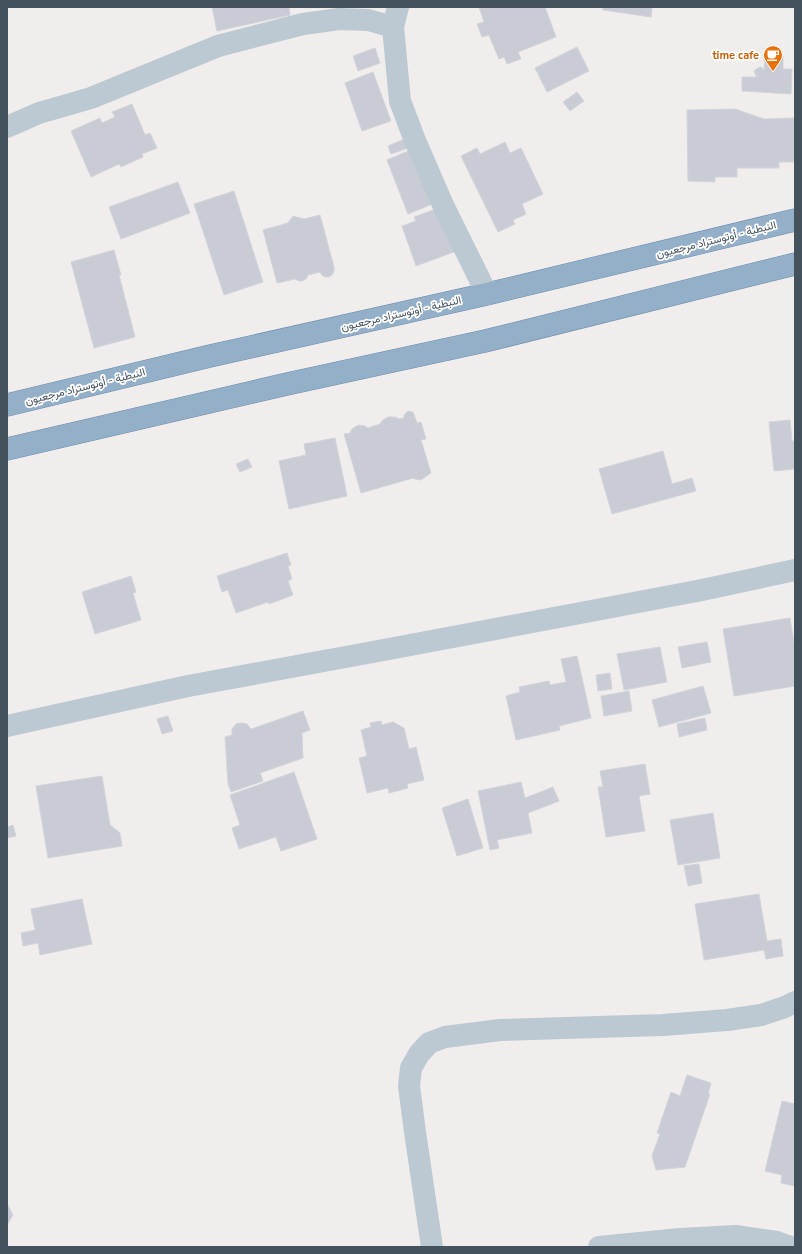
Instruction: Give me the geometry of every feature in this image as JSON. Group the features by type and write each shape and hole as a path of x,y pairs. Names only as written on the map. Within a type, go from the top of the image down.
{"highway":[{"name":"النبطية - أوتوستراد مرجعيون","path":"7,405 218,354 487,294 795,220"},
{"path":"7,449 287,384 486,341 795,264"}],"street":[{"path":"7,128 39,113 91,98 218,46 303,24 339,19 368,20 395,17 400,101 443,206 487,294"},
{"path":"7,726 188,686 697,591 795,570"},
{"path":"432,1247 409,1086 411,1068 419,1054 429,1043 445,1036 500,1030 663,1025 727,1020 761,1015 795,1002"},
{"path":"599,1247 680,1239 735,1236 777,1242 791,1247"}],"building":[{"path":"212,7 289,7 290,15 217,31"},
{"path":"479,7 545,7 556,37 518,52 521,59 507,64 504,57 499,59 489,35 482,37 477,24 484,22"},
{"path":"603,7 652,7 651,17 603,10"},
{"path":"577,47 589,71 547,92 535,68"},
{"path":"375,48 380,63 358,71 353,56"},
{"name":"time cafe","path":"770,49 783,56 783,69 792,69 791,94 742,91 742,77 759,77 756,76 754,71 761,67 764,70 765,55"},
{"path":"373,72 391,121 362,131 345,83"},
{"path":"577,92 584,101 570,111 563,102"},
{"path":"132,104 145,135 150,133 157,148 142,154 143,157 121,167 119,164 91,177 71,131 100,118 102,123 115,117 112,112"},
{"path":"735,109 764,119 795,118 795,162 779,162 779,168 737,168 737,177 715,177 715,182 688,181 687,110"},
{"path":"407,138 411,147 391,154 388,146"},
{"path":"505,142 510,153 521,148 543,194 522,204 526,214 513,220 515,224 498,232 461,156 477,148 480,154"},
{"path":"413,149 435,203 408,214 387,160"},
{"path":"178,182 190,213 121,239 109,207"},
{"path":"234,191 263,282 224,295 194,204"},
{"path":"436,209 459,250 416,266 402,226 416,221 414,217"},
{"path":"320,215 334,267 332,275 325,277 320,272 308,275 306,279 302,281 295,279 277,283 263,230 288,223 293,216 304,219"},
{"path":"114,250 135,337 94,348 71,262"},
{"path":"408,411 413,412 417,423 421,422 426,439 421,440 431,473 421,480 413,478 361,493 344,434 350,433 352,429 358,425 368,428 380,424 388,417 395,417 399,419 404,418 404,415"},
{"path":"790,420 792,441 795,441 795,469 774,471 769,422"},
{"path":"335,438 347,496 289,509 279,461 306,455 304,444"},
{"path":"663,451 672,484 692,478 696,491 612,514 599,469"},
{"path":"248,459 252,467 240,472 236,464"},
{"path":"287,553 291,565 288,566 292,579 288,581 293,595 269,604 268,602 236,613 228,590 222,592 217,576"},
{"path":"131,576 136,592 133,593 141,620 95,634 82,592"},
{"path":"790,618 795,649 795,686 734,696 723,629"},
{"path":"707,642 711,662 682,668 678,647"},
{"path":"660,647 667,682 624,690 617,654"},
{"path":"577,656 591,718 559,726 560,730 516,740 506,696 520,692 519,687 549,681 550,685 566,682 561,659"},
{"path":"610,673 612,689 598,691 596,675"},
{"path":"703,686 711,713 659,727 652,700"},
{"path":"629,691 632,711 604,716 601,696"},
{"path":"303,711 310,730 302,733 303,758 260,773 263,781 231,792 228,784 225,737 232,735 232,729 236,724 247,724 251,729"},
{"path":"168,716 173,731 162,734 157,719"},
{"path":"705,718 707,730 679,737 677,724"},
{"path":"381,721 382,725 393,722 404,728 409,749 416,747 424,780 407,784 408,788 389,793 388,788 367,793 359,758 367,756 361,730 371,727 370,723"},
{"path":"645,764 650,794 639,796 645,831 606,837 598,787 603,787 600,771"},
{"path":"294,772 317,839 281,851 276,837 239,849 232,828 240,825 230,795"},
{"path":"102,776 110,825 120,833 122,846 48,858 36,786"},
{"path":"521,782 525,798 553,787 559,801 528,813 532,833 497,840 499,848 490,850 478,791"},
{"path":"468,799 483,848 457,856 442,808"},
{"path":"713,813 720,858 678,865 670,820"},
{"path":"13,825 16,836 7,838 7,827"},
{"path":"699,864 702,883 688,886 684,866"},
{"path":"759,894 767,941 781,939 783,956 766,959 764,950 704,960 695,904"},
{"path":"82,899 92,944 40,955 38,943 23,946 21,933 35,930 31,909"},
{"path":"687,1075 711,1083 708,1094 710,1094 685,1167 656,1170 652,1156 660,1134 657,1133 671,1092 680,1096"},
{"path":"782,1101 795,1104 795,1186 781,1183 782,1175 765,1171"},
{"path":"7,1204 13,1215 7,1225"}],"place":[{"name":"time cafe","path":"773,72"}]}
